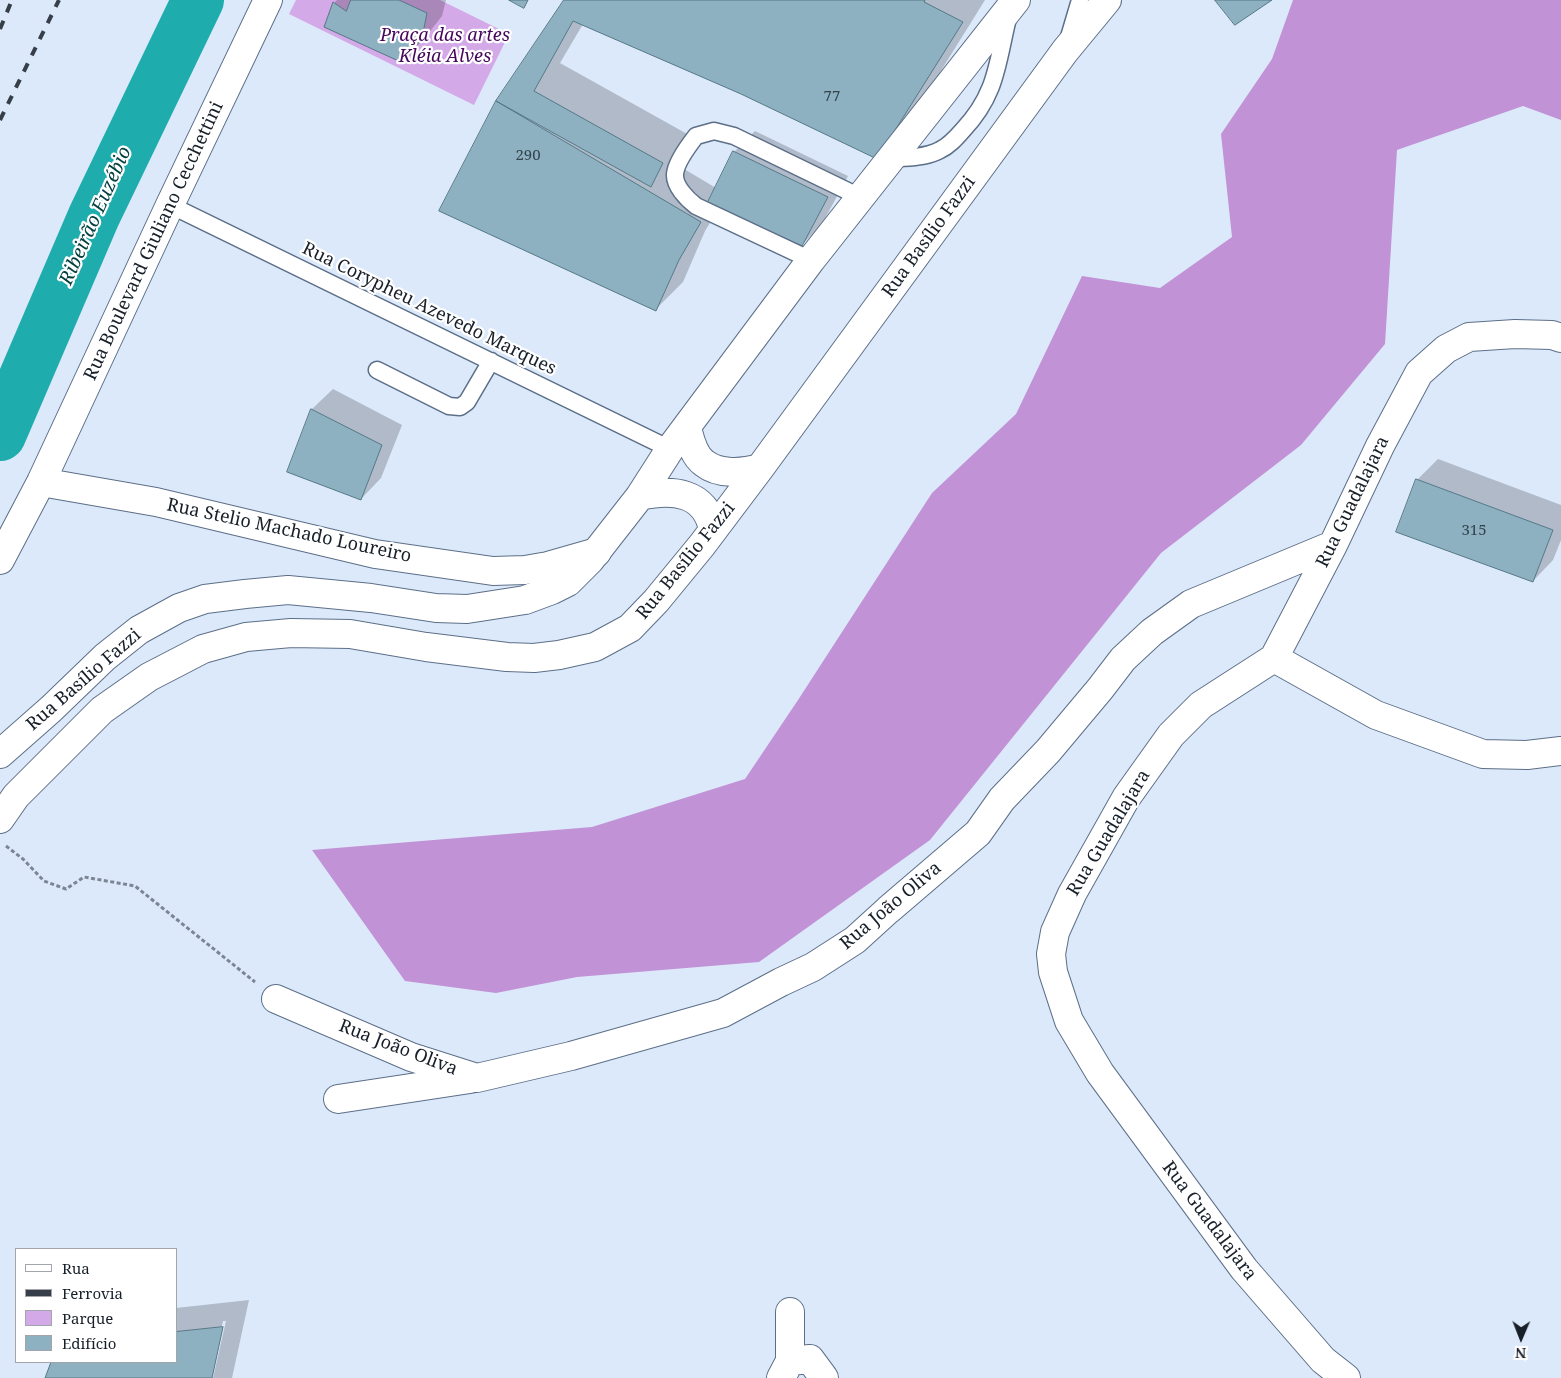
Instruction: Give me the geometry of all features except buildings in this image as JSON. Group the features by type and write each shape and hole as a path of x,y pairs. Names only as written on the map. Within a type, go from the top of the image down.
{"street":[{"name":"Rua Boulevard Giuliano Cecchettini","path":"0,560 41,482 268,0"},
{"name":"Rua Basílio Fazzi","path":"0,819 16,796 102,710 149,677 203,649 246,637 291,633 350,634 426,646 534,658 595,647 630,628 656,601 760,468 1065,51 1107,0"},
{"name":"Rua Basílio Fazzi","path":"0,754 51,709 105,657 139,630 178,608 205,599 288,590 371,598 436,608 467,609 525,600 568,582 581,570 640,496 670,449 811,260 1013,3"},
{"name":"Rua Guadalajara","path":"1346,1378 1323,1360 1244,1269 1100,1073 1069,1021 1053,972 1051,954 1055,932 1072,894 1126,798 1171,735 1201,705 1274,658 1333,545 1380,446 1419,373 1446,349 1469,337 1515,334 1552,335 1561,338"},
{"path":"687,428 694,448 703,462 712,467 732,472 745,472 760,468"},
{"name":"Rua Stelio Machado Loureiro","path":"41,482 156,502 375,554 494,571 525,570 548,566 596,552"},
{"path":"640,496 666,492 688,497 704,507 712,522 713,529"},
{"name":"Rua João Oliva","path":"276,999 411,1057 477,1078 571,1056 723,1013 813,967 855,940 978,833 1002,799 1048,751 1123,659 1152,632 1191,604 1333,545"},
{"path":"1274,658 1376,715 1483,754 1526,755 1561,751"},
{"path":"338,1099 477,1078"},
{"path":"790,1312 785,1369 810,1359 824,1378"}],"lane":[{"path":"1065,51 1080,0"},
{"path":"891,158 921,156 939,151 956,138 970,122 991,89 998,69 1013,3"},
{"path":"811,260 696,206 686,199 675,174 680,161 696,136 714,132 734,136 860,197"},
{"name":"Rua Corypheu Azevedo Marques","path":"170,205 670,449"},
{"path":"377,370 450,406 460,407 467,402 490,361"}],"path":[{"path":"0,841 23,859 44,881 66,888 84,877 135,886 276,999"}],"green space":[{"name":"Praça das artes Kléia Alves","path":"296,0 440,0 509,34 474,105 289,14"}],"shaded area":[{"path":"1293,0 1561,0 1561,120 1523,106 1397,150 1385,344 1301,445 1161,553 930,840 759,962 577,977 496,993 405,981 312,850 592,827 745,779 932,493 1016,414 1082,276 1160,288 1232,237 1221,134 1272,59"}],"waterway":[{"name":"Ribeirão Euzébio","path":"0,435 94,216 198,0"}],"railway":[{"path":"0,29 12,0"},
{"path":"0,120 59,0"}]}
